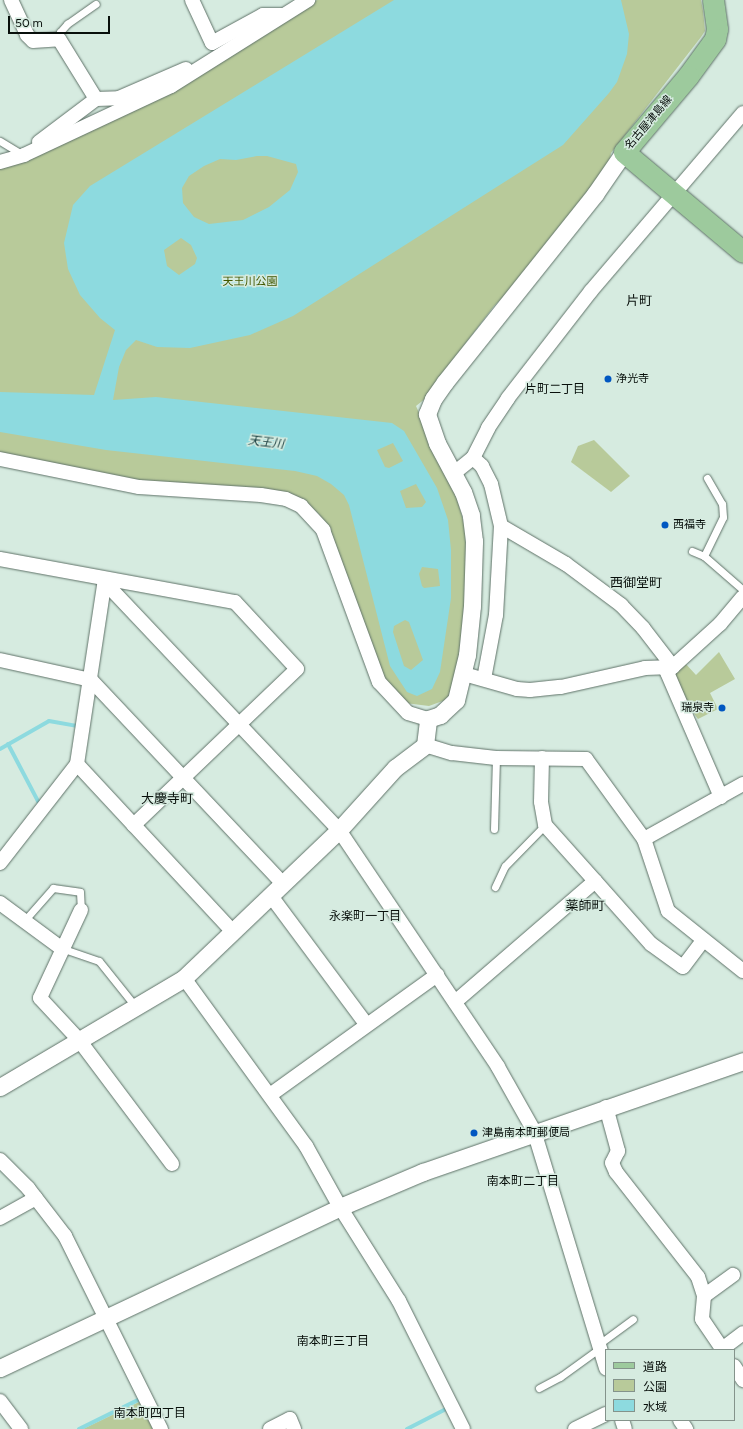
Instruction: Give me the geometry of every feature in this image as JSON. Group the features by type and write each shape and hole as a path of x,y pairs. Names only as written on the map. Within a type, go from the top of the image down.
{"main road":[{"name":"名古屋津島線","path":"713,0 717,29 714,39 688,76 624,152 743,252"}],"street":[{"path":"11,0 27,35 33,41 59,39 96,99"},
{"path":"192,0 212,43 263,16 283,15"},
{"path":"2,160 24,155 171,86 198,67 308,0"},
{"path":"24,155 96,99 119,98 178,71 198,67"},
{"path":"454,474 473,458 488,428 508,398 591,291 673,192 743,113"},
{"path":"0,459 139,487 261,495 286,499 301,506 324,530 378,682 408,713 428,719 440,715 456,700 464,674 472,613 474,541 472,515 454,474 430,428 427,414 433,399 595,194 624,152"},
{"path":"473,458 482,466 491,484 501,526 496,615 484,679"},
{"path":"501,526 566,564 621,605 643,628 673,667"},
{"path":"0,559 234,602 296,668 134,825"},
{"path":"0,864 77,764 91,680 105,579"},
{"path":"105,579 113,591 339,830 498,1067 534,1131 605,1365"},
{"path":"721,797 666,672 720,624 743,597"},
{"path":"0,660 91,680 283,884"},
{"path":"464,674 517,689 530,690 561,687 645,668 673,667"},
{"path":"0,1087 184,978 339,830 395,768 425,744 428,719"},
{"path":"425,744 452,753 496,758 586,759 644,839 668,911 743,971"},
{"path":"542,758 541,802 545,825 651,944 683,967 703,940"},
{"path":"77,764 233,932"},
{"path":"644,839 743,784"},
{"path":"455,1002 595,881"},
{"path":"271,896 366,1024"},
{"path":"1,905 61,948"},
{"path":"81,910 61,948 40,998 79,1040 172,1164"},
{"path":"270,1095 366,1024 437,975"},
{"path":"184,978 306,1146 340,1207 398,1301 463,1429"},
{"path":"0,1368 340,1207 423,1172 534,1131 743,1061"},
{"path":"606,1107 618,1151 612,1163 616,1172 698,1277 704,1296 702,1319 722,1349"},
{"path":"0,1160 36,1198 65,1236 161,1429"},
{"path":"1,1215 36,1198"},
{"path":"704,1296 733,1276"},
{"path":"724,1349 743,1333"},
{"path":"735,1368 740,1380"},
{"path":"0,1401 21,1429"},
{"path":"575,1429 605,1414"},
{"path":"270,1429 290,1419 294,1429"}],"lane":[{"path":"59,39 60,32 67,24 96,4"},
{"path":"0,141 24,155"},
{"path":"704,556 723,517 722,504 707,478"},
{"path":"692,551 704,556 743,590"},
{"path":"494,829 496,758"},
{"path":"495,887 505,866 545,825"},
{"path":"24,922 53,888 80,892 81,910"},
{"path":"61,948 99,961 135,1006"},
{"path":"539,1388 560,1377 633,1320"}],"green space":[{"name":"天王川公園","path":"317,0 701,0 703,11 705,31 611,153 609,164 506,294 494,306 436,382 426,398 416,406 456,495 465,527 467,573 459,658 448,699 429,706 405,703 394,695 376,663 330,529 318,513 305,503 124,479 0,455 0,168 267,32"},
{"path":"594,440 630,476 611,492 571,462 578,446"},
{"path":"719,652 735,679 710,693 718,709 698,719 685,701 673,674 684,662 696,675"},
{"path":"139,1402 153,1429 83,1429"}],"water":[{"name":"天王川","path":"394,0 621,0 629,34 627,54 617,82 563,145 293,316 250,335 190,348 157,347 136,340 126,350 119,367 113,400 156,397 392,423 404,431 437,488 448,520 451,550 451,598 440,672 432,689 417,696 407,692 390,666 349,505 344,495 331,484 317,476 295,471 106,450 0,432 0,392 94,395 115,330 100,318 80,295 68,269 64,243 73,205 90,186","holes":["257,156 267,156 296,164 298,172 290,190 269,207 243,220 209,224 194,217 183,203 182,188 189,176 204,166 220,159 236,160","181,238 191,245 197,258 195,264 179,275 167,266 164,250","393,443 403,461 389,468 385,467 377,450","416,484 426,502 422,507 406,508 400,491","422,567 438,569 440,586 424,588 422,586 419,574","405,620 409,622 423,660 411,670 404,666 393,632 394,626"]}],"waterway":[{"path":"0,749 49,721 77,726"},
{"path":"8,744 39,803"},
{"path":"79,1429 138,1400"},
{"path":"407,1429 448,1408"}],"place":[{"name":"浄光寺","path":"608,379"},
{"name":"西福寺","path":"665,525"},
{"name":"瑞泉寺","path":"722,708"},
{"name":"津島南本町郵便局","path":"474,1133"}],"district":[{"name":"片町","path":"639,301"},
{"name":"片町二丁目","path":"555,390"},
{"name":"西御堂町","path":"636,583"},
{"name":"大慶寺町","path":"167,799"},
{"name":"薬師町","path":"585,906"},
{"name":"永楽町一丁目","path":"365,917"},
{"name":"南本町二丁目","path":"523,1182"},
{"name":"南本町三丁目","path":"333,1342"},
{"name":"南本町四丁目","path":"150,1414"}]}
